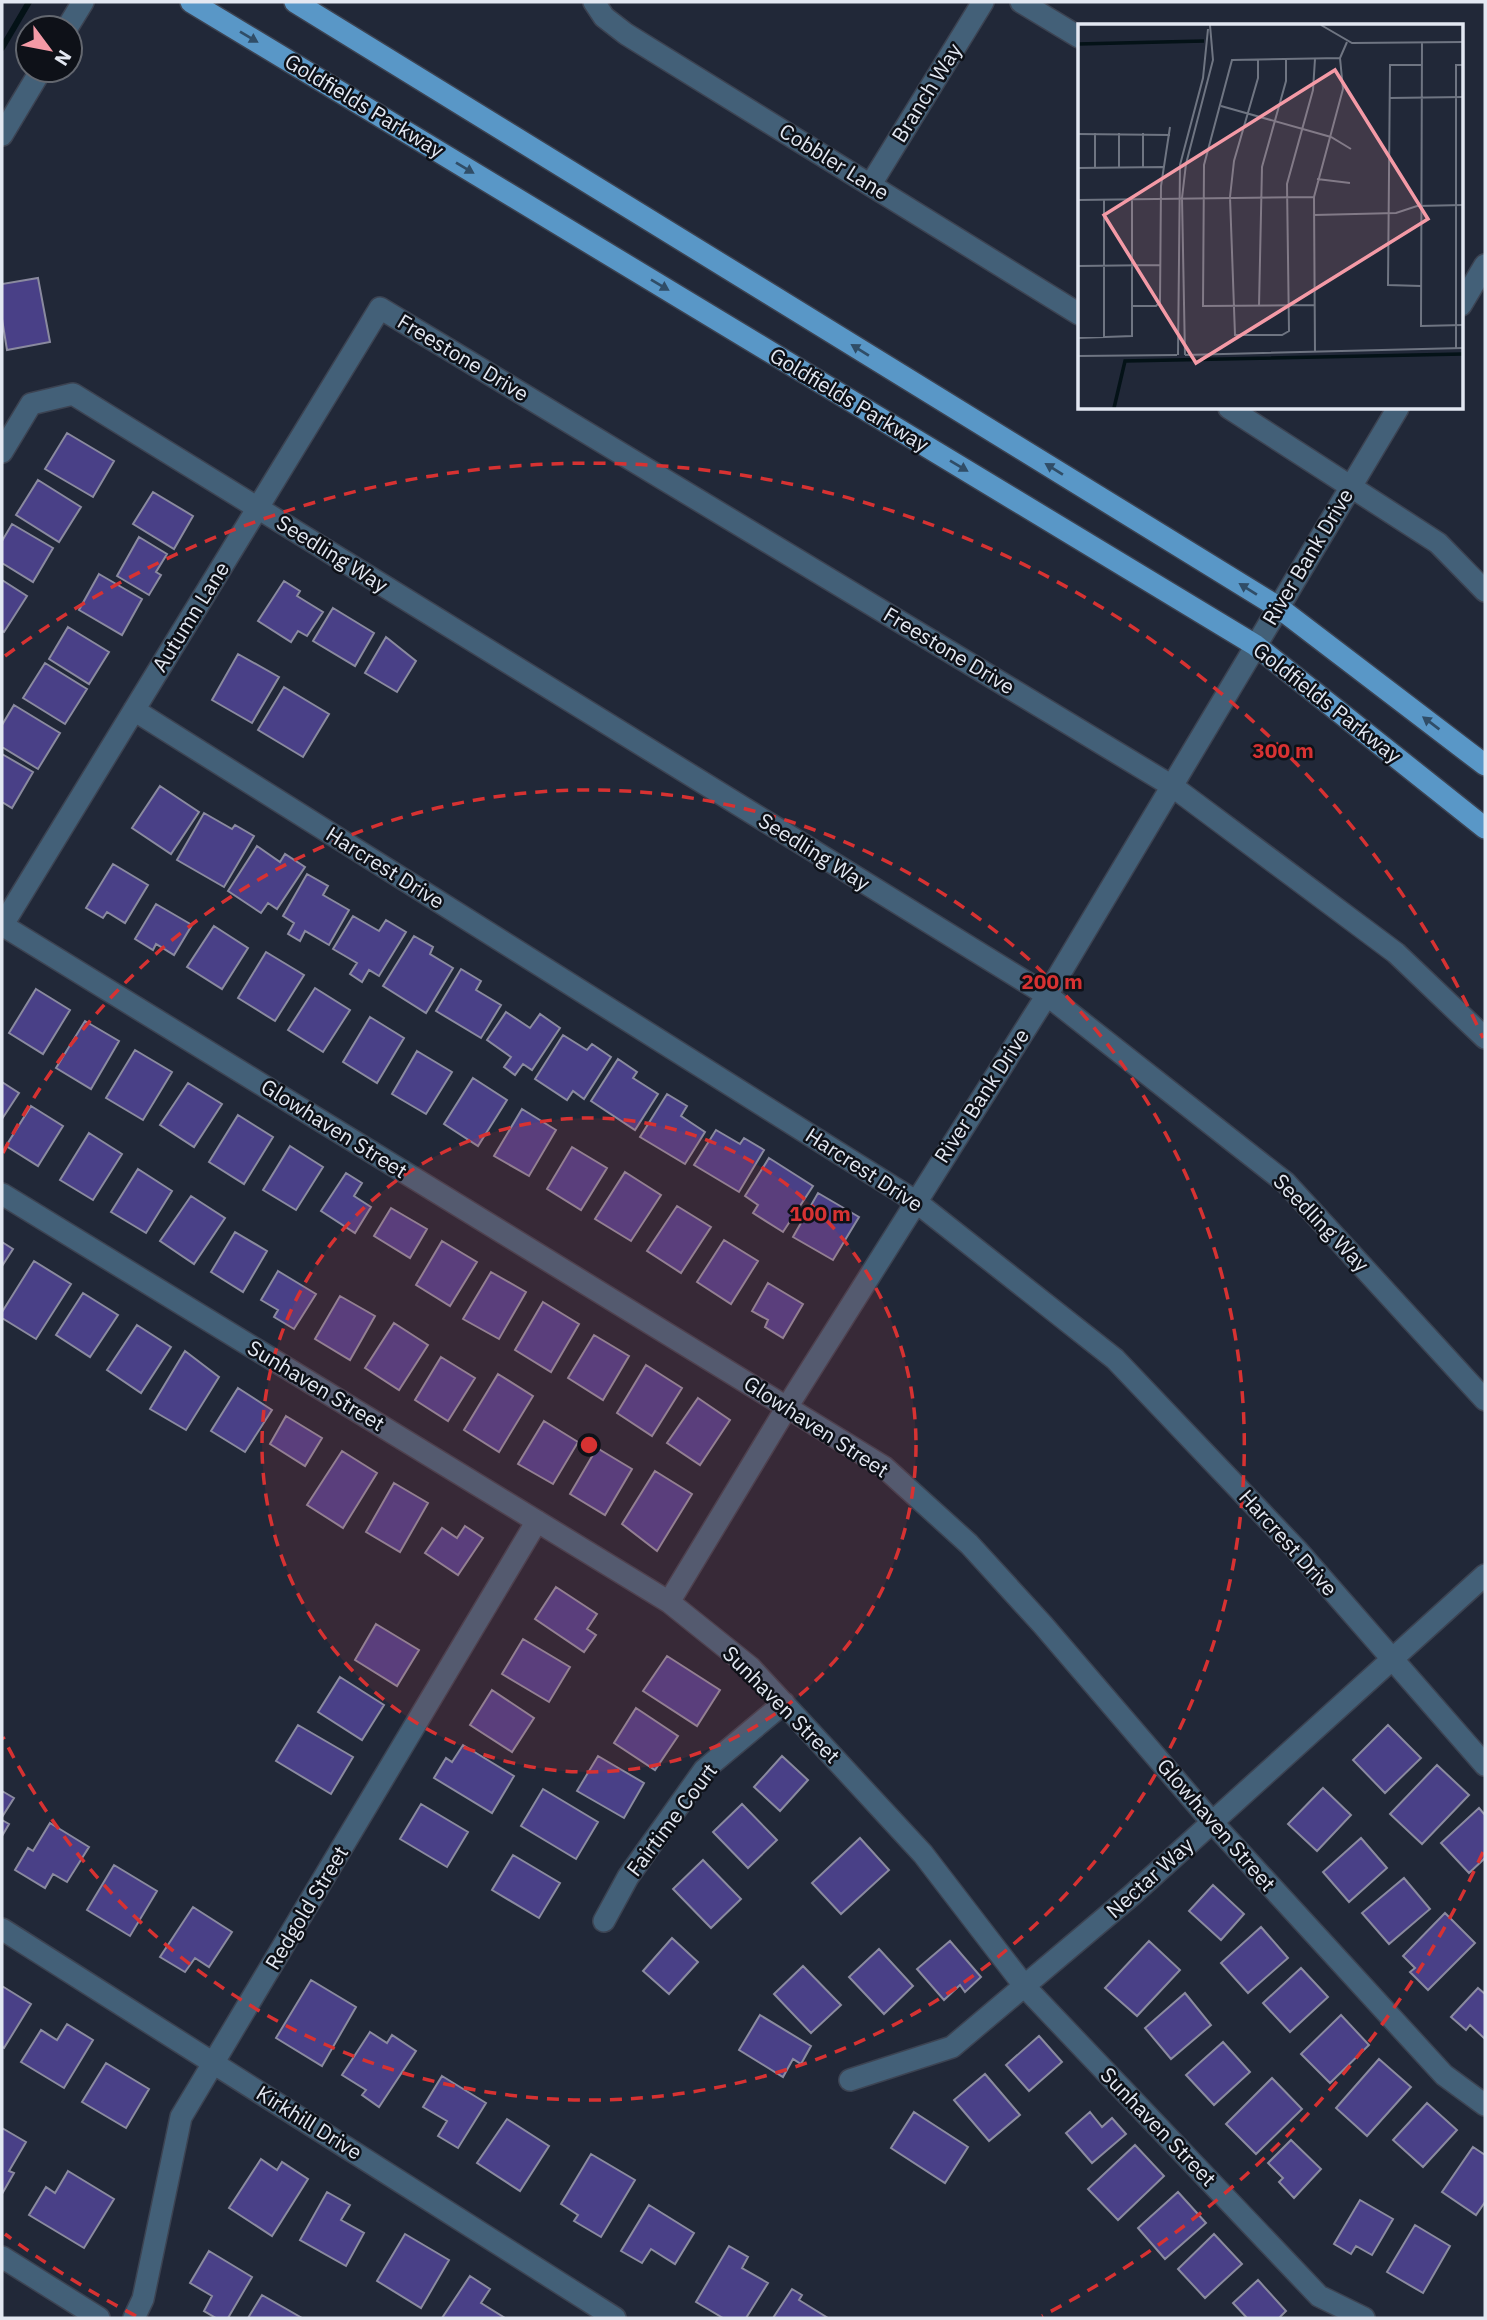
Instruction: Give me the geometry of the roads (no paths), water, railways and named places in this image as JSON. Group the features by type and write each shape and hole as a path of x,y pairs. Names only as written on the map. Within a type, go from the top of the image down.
{"main road":[{"name":"Goldfields Parkway","path":"191,2 1255,646 1485,828"},
{"path":"295,2 1278,607 1485,765"}],"street":[{"name":"Cobbler Lane","path":"594,2 604,17 626,34 1078,313"},
{"name":"Branch Way","path":"871,184 983,2"},
{"path":"1021,2 1078,36"},
{"path":"2,135 33,84"},
{"path":"1462,302 1474,271"},
{"name":"Autumn Lane","path":"2,926 380,308"},
{"name":"Freestone Drive","path":"380,308 1172,786 1396,953 1485,1038"},
{"name":"Seedling Way","path":"2,452 31,404 73,394 1047,995 1286,1183 1485,1400"},
{"path":"1232,410 1351,484 1438,543 1485,591"},
{"name":"River Bank Drive","path":"669,1602 915,1201 1047,995 1397,410"},
{"name":"Harcrest Drive","path":"134,710 915,1201 1115,1359 1297,1550 1485,1765"},
{"name":"Glowhaven Street","path":"2,926 884,1467 969,1544 1044,1625 1212,1822 1444,2076 1485,2105"},
{"name":"Sunhaven Street","path":"2,1194 669,1602 750,1667 923,1854 1026,1988 1319,2296 1364,2318"},
{"name":"Redgold Street","path":"134,2318 143,2299 181,2117 537,1521"},
{"name":"Nectar Way","path":"850,2080 952,2047 1026,1988 1485,1575"},
{"name":"Fairtime Court","path":"604,1921 628,1877 704,1770 784,1703"},
{"name":"Kirkhill Drive","path":"2,1929 615,2318"},
{"path":"2,2257 99,2318"}],"waterway":[{"path":"2,48 29,2"}]}
